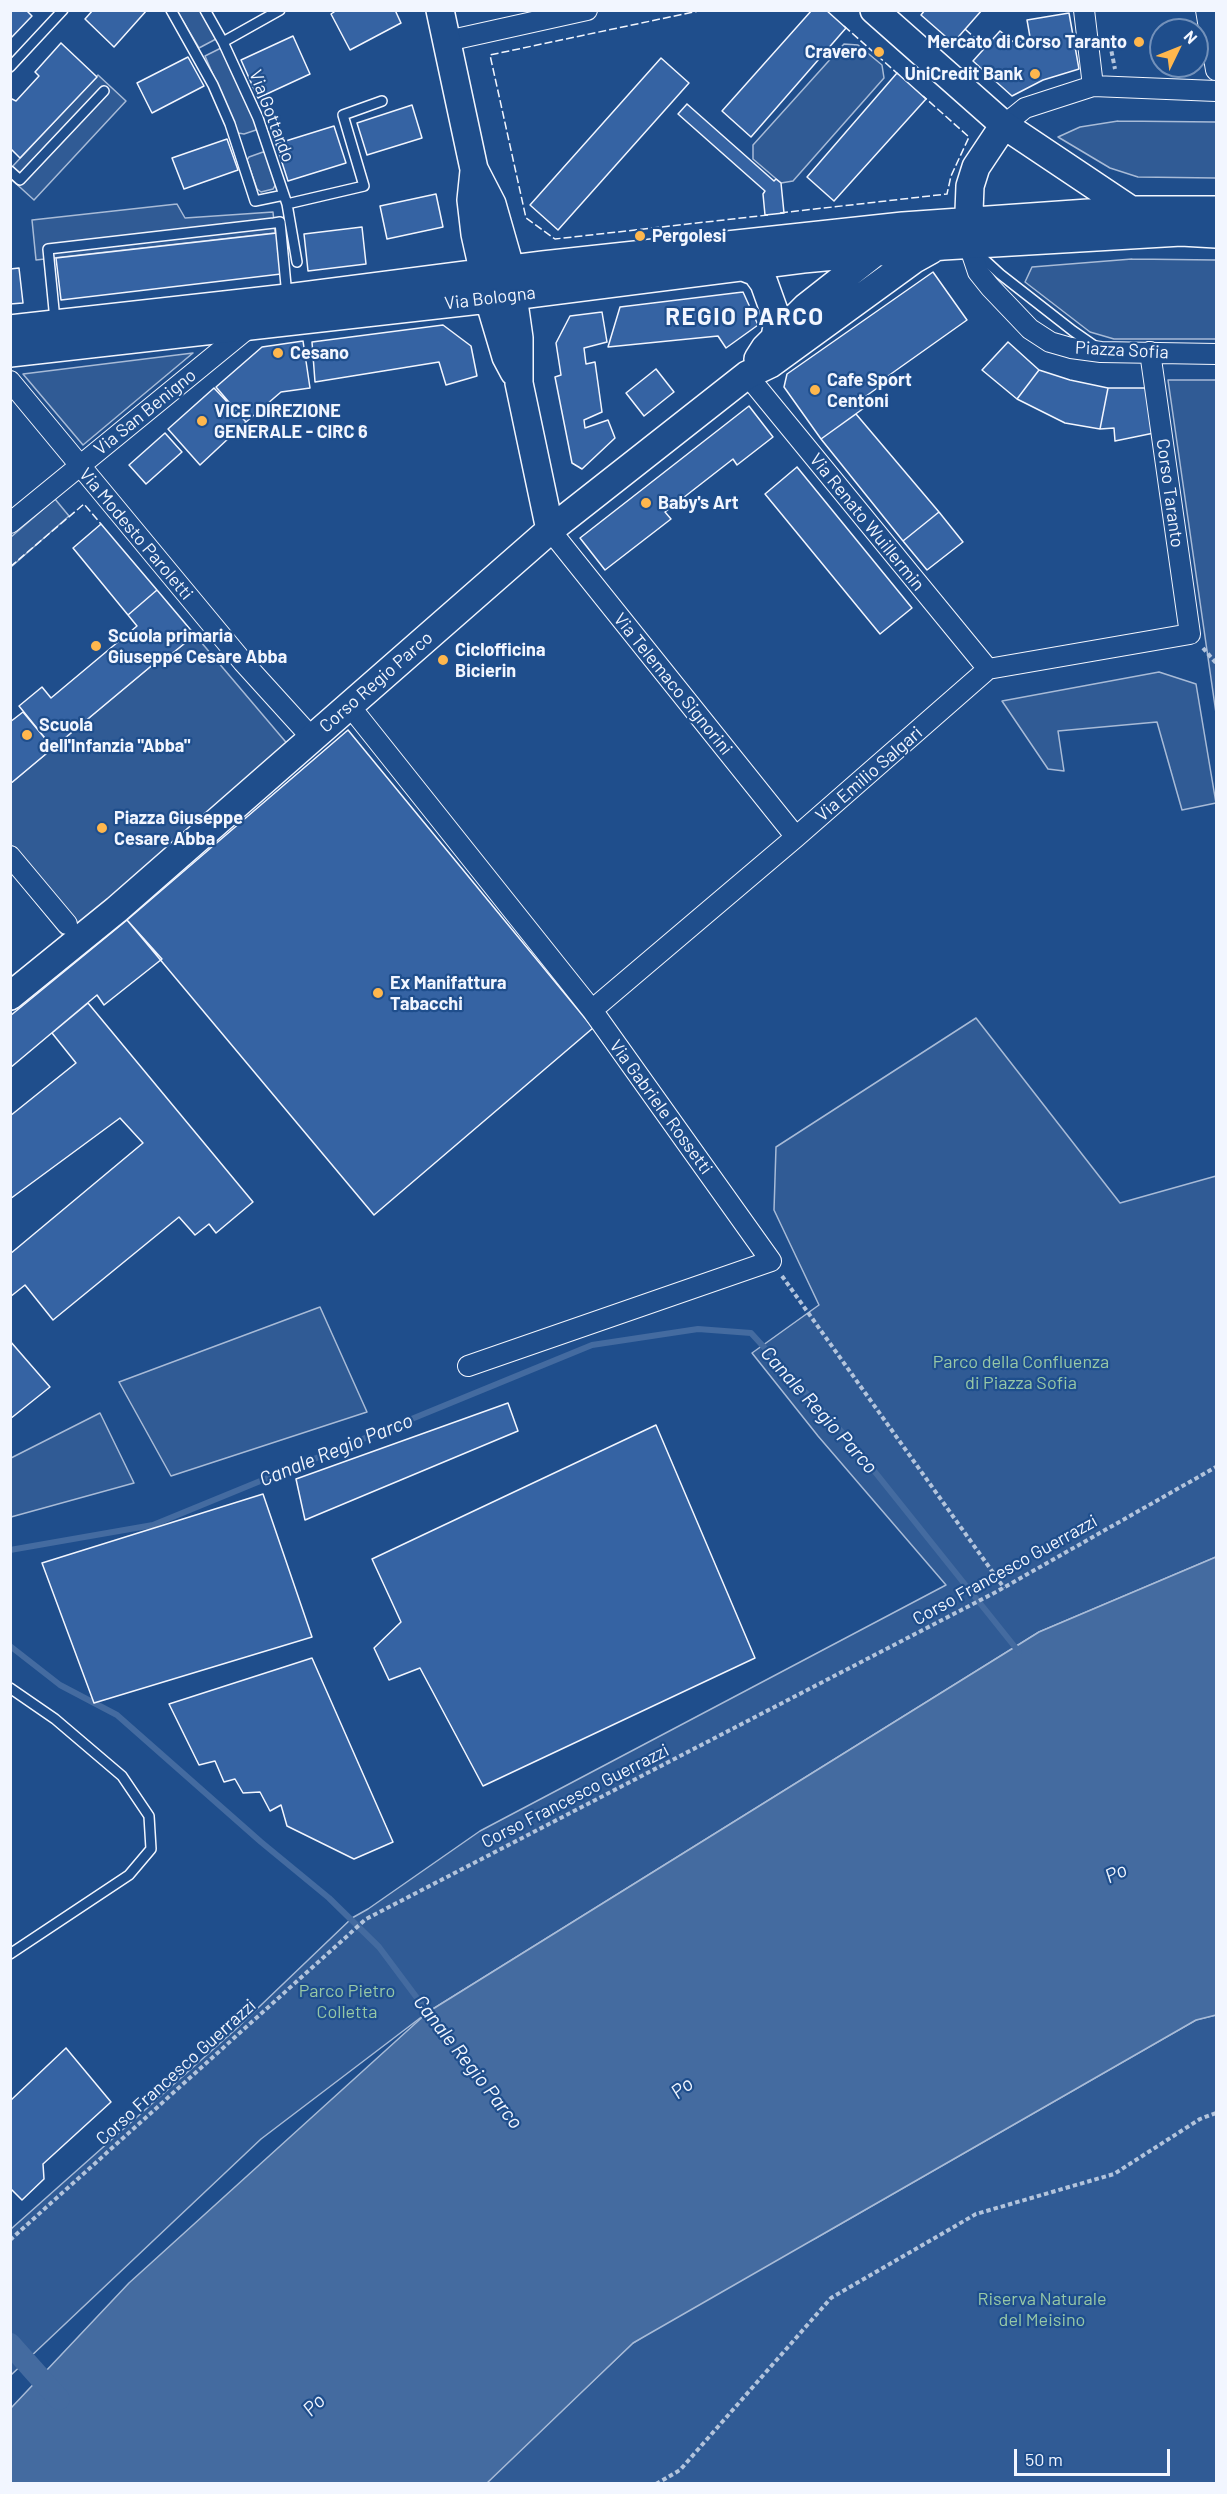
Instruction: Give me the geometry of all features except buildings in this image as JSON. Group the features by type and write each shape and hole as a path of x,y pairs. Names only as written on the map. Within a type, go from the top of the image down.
{"street":[{"path":"440,10 474,170 471,200 499,284 506,357 519,383 550,530"},
{"path":"447,41 587,10"},
{"path":"1084,10 1093,86"},
{"path":"1206,10 1216,70"},
{"path":"883,13 1004,125 1131,210"},
{"name":"Piazza Sofia","path":"1216,91 1093,86 1025,108 1004,125 976,167 960,238 978,272 1010,310 1030,329 1050,342 1071,348 1104,352 1216,354"},
{"path":"960,238 1131,210 1216,210"},
{"name":"Via Bologna","path":"10,353 253,325 499,284 926,224 960,238"},
{"name":"Corso Regio Parco","path":"747,375 765,348 806,307 907,231 926,224"},
{"path":"960,238 1181,232 1216,234"},
{"name":"Via Bologna","path":"10,329 56,326 287,298 743,267 874,254 960,238"},
{"name":"Corso Regio Parco","path":"10,996 116,910 550,530 747,375 770,364 926,251 960,238"},
{"path":"743,267 756,272 764,283 778,322 776,337"},
{"name":"Via San Benigno","path":"10,523 78,465 253,325"},
{"name":"Corso Taranto","path":"988,669 1190,634 1150,352"},
{"name":"Via Renato Wuillermin","path":"747,375 988,669"},
{"name":"Via Modesto Paroletti","path":"10,381 270,694 312,738"},
{"name":"Via Telemaco Signorini","path":"550,530 796,837"},
{"name":"Via Emilio Salgari","path":"592,1010 796,837 988,669"},
{"name":"Via Gabriele Rossetti","path":"349,705 592,1010 771,1261"},
{"path":"10,856 67,924"},
{"path":"468,1366 771,1261"}],"lane":[{"path":"171,10 213,85 230,124 255,201 285,200 364,186 343,115 382,101"},
{"name":"Via Gottardo","path":"205,10 223,42 258,118 285,200 297,262"},
{"path":"223,42 280,10"},
{"path":"10,67 57,13"},
{"path":"10,171 20,180 104,91"},
{"path":"56,326 48,249 280,222 287,298"},
{"path":"10,1688 55,1719 122,1776 149,1816 150,1849 129,1875 10,1954"}],"path":[{"path":"1110,41 1115,72"},
{"path":"771,1261 1004,1588"},
{"name":"Corso Francesco Guerrazzi","path":"10,2240 366,1919 1004,1588 1216,1467"},
{"path":"656,2484 680,2470 831,2298 976,2214 1114,2174 1200,2119 1216,2113"}],"shaded area":[{"path":"177,11 200,11 216,39 199,48"},
{"path":"844,44 858,45 882,65 884,78 793,181 781,183 753,159 753,145"},
{"path":"221,48 257,125 256,130 244,134 238,133 205,56"},
{"path":"98,75 126,101 34,200 11,179 11,168"},
{"path":"1118,121 1216,122 1216,178 1138,177 1110,168 1058,137 1080,127"},
{"path":"263,152 267,153 276,184 273,189 261,192 257,189 247,160"},
{"path":"177,204 185,218 273,212 275,233 36,260 32,220"},
{"path":"1132,259 1216,260 1216,339 1114,339 1090,332 1025,282 1032,267"},
{"path":"193,353 83,445 23,374"},
{"path":"1168,380 1216,380 1216,713"},
{"path":"55,499 69,516 11,567 11,537"},
{"name":"Piazza Giuseppe Cesare Abba","path":"195,635 290,747 64,937 11,872 10,784 162,657 164,660"},
{"path":"1159,672 1196,684 1216,803 1182,810 1157,722 1058,731 1064,771 1048,769 1002,701"},
{"name":"Parco della Confluenza di Piazza Sofia","path":"976,1018 1120,1203 1216,1176 1216,1557 1039,1632 428,2012 261,2139 11,2375 11,2229 236,2029 352,1918 480,1831 946,1585 818,1436 752,1353 819,1305 774,1210 776,1147"},
{"path":"320,1307 367,1412 171,1476 119,1382"},
{"path":"100,1413 134,1483 11,1517 11,1458"},
{"name":"Riserva Naturale del Meisino","path":"1216,2015 1216,2483 484,2484 633,2343 727,2283 816,2238 1196,2020"}],"water":[{"name":"Po","path":"1216,1557 1216,2015 1196,2020 633,2343 487,2483 11,2483 11,2408 129,2283 428,2012 1039,1632"}],"waterway":[{"name":"Canale Regio Parco","path":"10,1550 153,1525 592,1345 698,1329 751,1333 851,1442 1019,1652"},
{"name":"Canale Regio Parco","path":"10,1646 60,1685 117,1715 261,1842 329,1898 379,1947 432,2018"},
{"path":"10,2344 59,2399"}],"fence":[{"path":"703,10 490,55 526,218 555,239 768,215"},
{"path":"844,26 898,74"},
{"path":"965,29 985,47"},
{"path":"780,213 947,194 951,176 969,137 923,96"},
{"path":"10,567 84,504 101,524"}],"place":[{"name":"Mercato di Corso Taranto","path":"1139,42"},
{"name":"Cravero","path":"879,52"},
{"name":"UniCredit Bank","path":"1035,74"},
{"name":"Pergolesi","path":"640,236"},
{"name":"Cesano","path":"278,353"},
{"name":"Cafe Sport Centoni","path":"815,390"},
{"name":"VICE DIREZIONE GENERALE - CIRC 6","path":"202,421"},
{"name":"Baby's Art","path":"646,503"},
{"name":"Scuola primaria Giuseppe Cesare Abba","path":"96,646"},
{"name":"Ciclofficina Bicierin","path":"443,660"},
{"name":"Scuola dell'Infanzia \"Abba\"","path":"27,735"},
{"name":"Piazza Giuseppe Cesare Abba","path":"102,828"},
{"name":"Ex Manifattura Tabacchi","path":"378,993"}],"district":[{"name":"REGIO PARCO","path":"745,317"}],"park label":[{"name":"Parco Pietro Colletta","path":"347,2001"}]}
